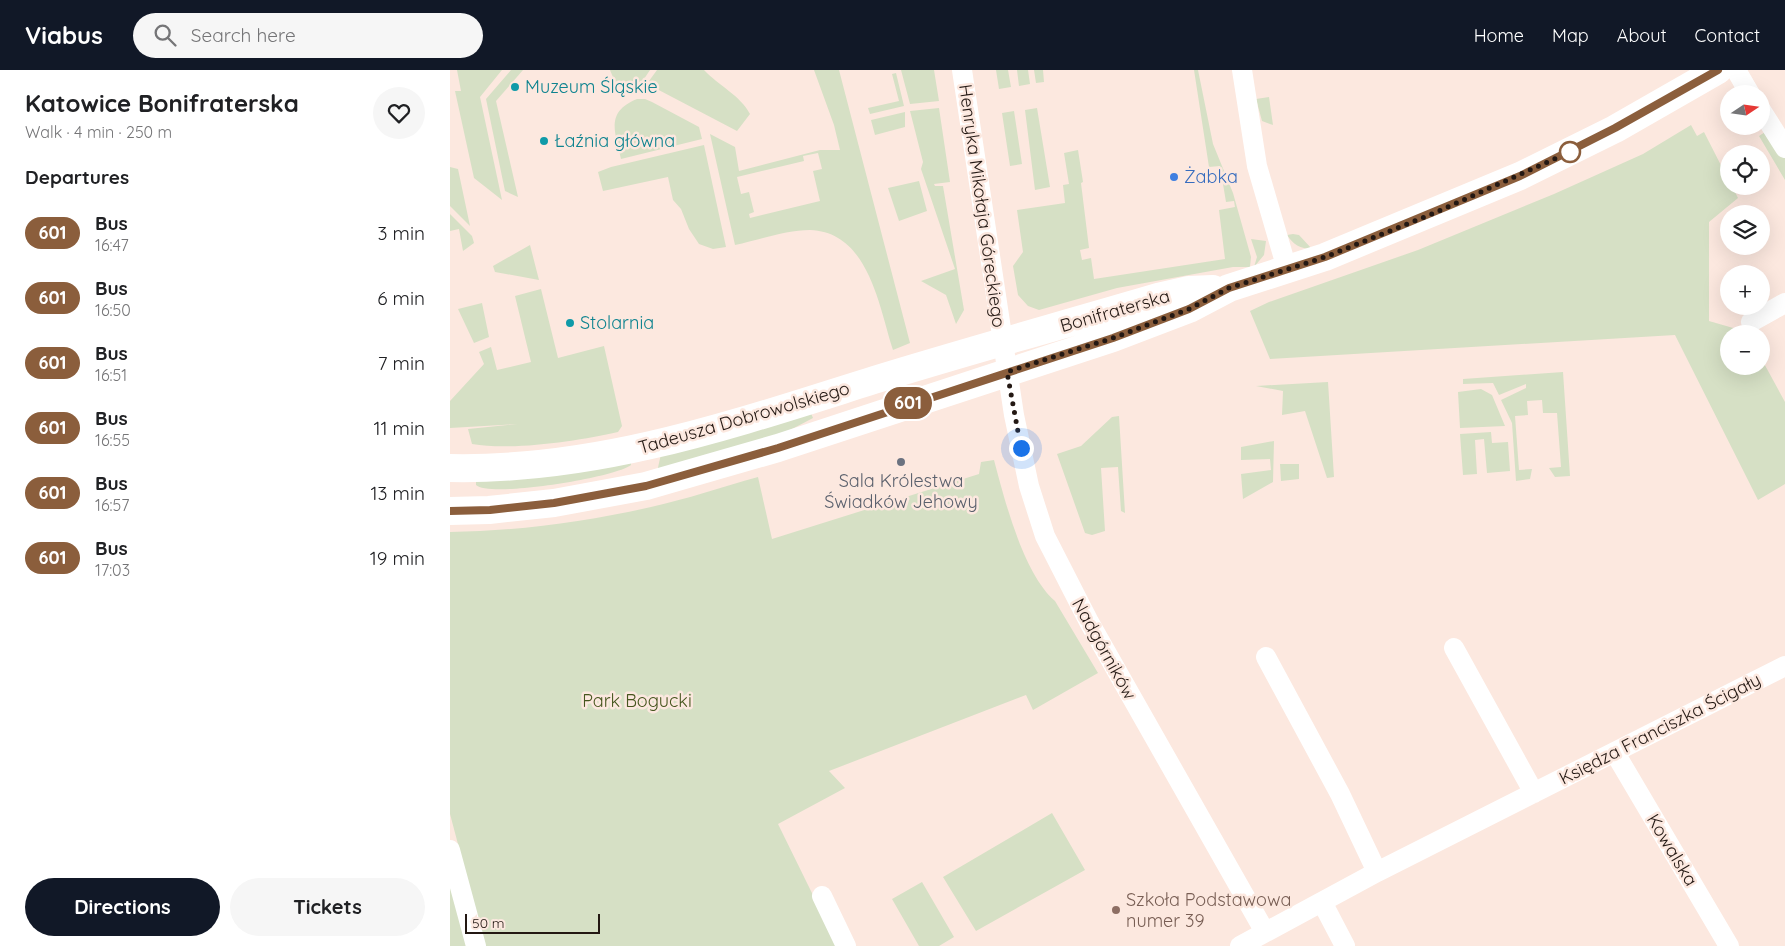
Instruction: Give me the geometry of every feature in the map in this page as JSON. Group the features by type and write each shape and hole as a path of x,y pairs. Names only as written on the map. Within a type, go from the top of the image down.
{"street":[{"name":"Henryka Mikołaja Góreckiego","path":"962,70 1002,343"},
{"path":"1242,70 1257,166 1287,269"},
{"name":"Bonifraterska","path":"1007,372 1138,328 1189,309 1229,288 1325,257 1432,214 1528,172 1608,132 1718,70"},
{"path":"1736,70 1745,85"},
{"path":"1770,122 1783,139"},
{"name":"Bonifraterska","path":"1002,343 1158,297 1189,290 1229,288"},
{"path":"1751,322 1785,303"},
{"name":"Nadgórników","path":"1002,343 1029,486 1055,558 1093,630 1264,932"},
{"name":"Tadeusza Dobrowolskiego","path":"450,468 547,463 642,448 718,429 1002,343"},
{"name":"Tadeusza Dobrowolskiego","path":"450,511 490,510 554,503 646,486 778,448 1007,372"},
{"path":"1454,648 1534,793"},
{"path":"1266,657 1340,794 1377,872"},
{"name":"Księdza Franciszka Ścigały","path":"1240,946 1377,872 1785,666"},
{"name":"Kowalska","path":"1615,753 1729,946"},
{"path":"450,850 476,946"},
{"path":"822,896 846,946"},
{"path":"1322,902 1345,946"}],"green space":[{"path":"457,70 502,70 480,97 502,200 474,178 455,91 461,91"},
{"path":"511,70 523,70 496,101 518,197 505,191 486,99"},
{"path":"610,70 650,70 640,85 617,87"},
{"path":"657,70 704,70 735,96 750,114 737,131 653,87 649,81"},
{"path":"814,70 839,70 910,343 893,350 876,294 868,275 858,258 846,244 830,234 801,230 735,245 710,134 735,147 739,171 820,150 840,150 834,125","holes":["818,153 822,169 813,171 820,201 750,218 749,214 754,212 749,192 741,194 737,177 804,161 803,156"]},
{"path":"901,70 934,70 939,101 910,104"},
{"path":"996,70 1008,70 1011,87 999,89"},
{"path":"1017,70 1028,70 1030,84 1019,86"},
{"path":"1034,70 1043,70 1044,82 1036,83"},
{"path":"1194,70 1198,70 1213,144 1233,193 1251,257 1250,267 1233,267 1117,288 1039,310 1028,306 1018,295 1013,266 1023,252 1017,210 1065,203 1063,185 1069,184 1064,153 1078,150 1089,248 1080,250 1082,260 1091,258 1094,279 1225,259 1219,210 1235,207 1234,201 1226,202 1220,166 1209,167"},
{"path":"896,73 904,106 870,114 868,108 899,101 892,74"},
{"path":"1269,97 1273,125 1262,121 1256,99"},
{"path":"637,99 645,99 652,102 699,127 702,139 621,159 615,132 616,117 627,104"},
{"path":"939,108 950,182 934,184 935,186 943,186 964,310 956,324 946,295 921,281 955,269 921,169 923,162 910,111"},
{"path":"1037,108 1050,187 1035,190 1025,110"},
{"path":"1014,111 1022,164 1010,166 1002,113"},
{"path":"905,112 905,127 875,135 871,120"},
{"path":"1691,125 1697,136 1704,132 1720,163 1720,195 1736,195 1738,198 1730,205 1720,205 1720,213 1709,222 1709,321 1723,325 1720,325 1720,375 1770,374 1785,402 1785,484 1758,500 1675,335 1270,359 1250,311 1269,302 1418,250 1554,194 1643,154"},
{"path":"1770,133 1785,158 1785,180 1770,155 1770,145 1764,145 1759,136 1770,135"},
{"path":"704,145 726,247 713,249 699,244 689,229 681,209 673,200 668,177 603,191 598,172 611,167"},
{"path":"450,167 458,169 470,226 450,206"},
{"path":"919,181 927,211 899,221 888,188"},
{"path":"450,214 472,236 474,243 463,251 459,229 450,231"},
{"path":"1287,235 1299,235 1312,249 1300,247 1294,243"},
{"path":"1251,239 1266,241 1264,255 1254,267 1257,257"},
{"path":"530,245 539,280 495,272 493,266"},
{"path":"541,289 558,358 604,346 622,426 618,432 545,444 488,446 472,444 468,429 517,424 450,428 450,401 484,364 479,352 491,347 497,370 531,362 515,296"},
{"path":"482,303 489,337 474,343 458,309"},
{"path":"1563,372 1570,476 1555,477 1549,468 1561,467 1557,413 1543,413 1542,400 1527,401 1528,415 1515,416 1519,470 1532,469 1530,479 1516,481 1512,423 1501,400 1526,388 1526,384 1499,395 1493,383 1463,384 1463,379"},
{"path":"1328,382 1334,477 1327,478 1305,411 1282,415 1283,391 1256,386"},
{"path":"1481,389 1492,395 1505,426 1460,428 1458,392"},
{"path":"810,411 813,418 775,438 657,472 661,454"},
{"path":"1119,416 1125,513 1121,511 1118,467 1101,468 1105,531 1092,535 1085,533 1057,454 1081,446 1112,417"},
{"path":"1491,432 1492,443 1508,442 1510,471 1487,473 1484,439 1475,440 1477,474 1463,475 1460,434"},
{"path":"1274,441 1273,482 1243,499 1241,474 1271,470 1270,459 1241,460 1241,447"},
{"name":"Park Bogucki","path":"994,460 1010,515 1025,555 1034,573 1044,589 1055,601 1098,673 1033,710 1026,695 829,771 845,788 778,824 838,946 485,946 450,814 450,532 526,528 601,517 664,504 758,477 772,539 979,474 981,462"},
{"path":"631,462 631,465 620,470 552,485 504,489 486,488 476,485 476,480"},
{"path":"1280,464 1299,464 1299,479 1281,481"},
{"path":"1052,813 1085,870 976,931 943,877"},
{"path":"450,881 467,946 450,946"},
{"path":"922,882 954,937 939,946 919,946 892,899"}],"bus line":[{"name":"601","path":"450,511 490,510 588,498 692,474 778,448 945,391 1113,338 1189,309 1229,288 1325,257 1520,176 1571,152 1668,100 1718,70"}],"place":[{"name":"Muzeum Śląskie","path":"515,87"},
{"name":"Łaźnia główna","path":"544,141"},
{"name":"Żabka","path":"1174,177"},
{"name":"Stolarnia","path":"570,323"},
{"name":"Sala Królestwa Świadków Jehowy","path":"901,462"},
{"name":"Szkoła Podstawowa numer 39","path":"1116,910"}],"route":[{"path":"1021,448 1007,372 1113,338 1189,309 1229,288 1325,257 1432,214 1570,152"}]}
